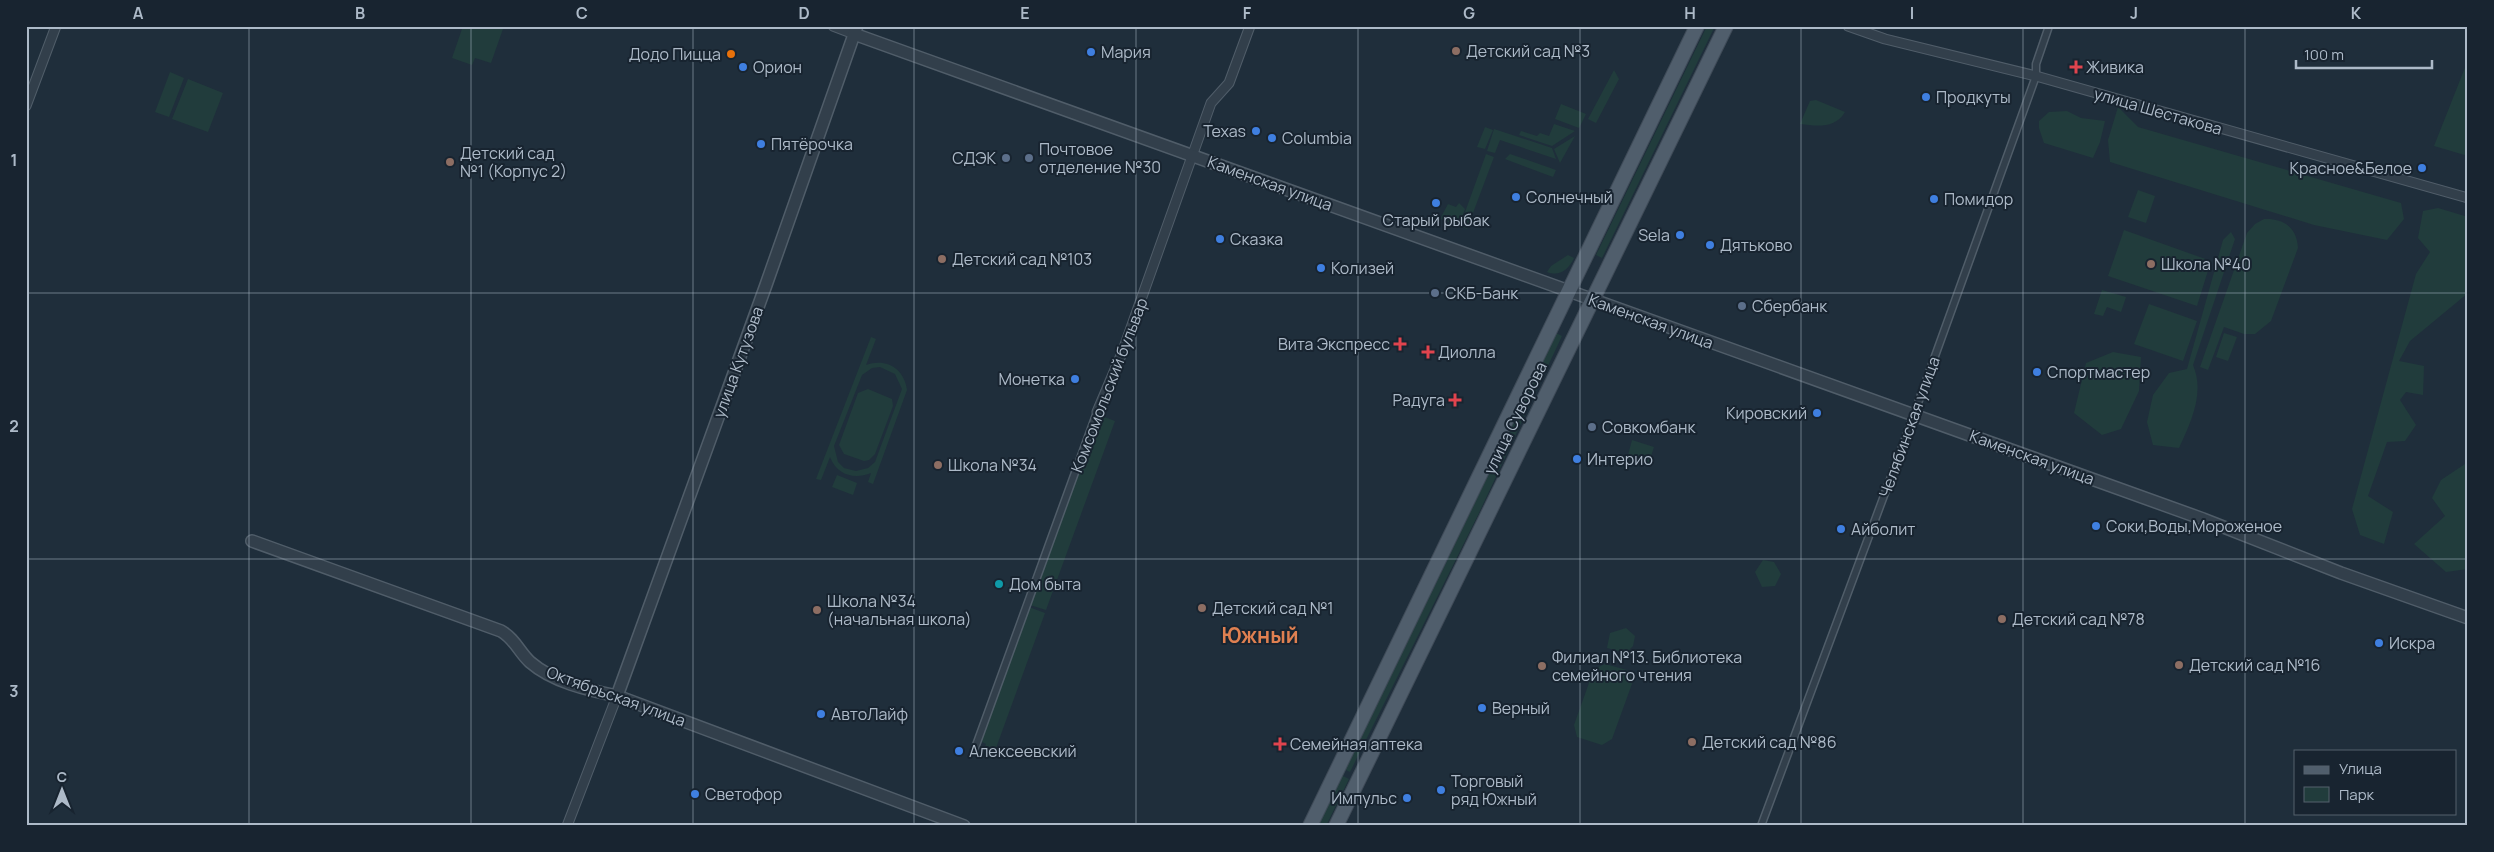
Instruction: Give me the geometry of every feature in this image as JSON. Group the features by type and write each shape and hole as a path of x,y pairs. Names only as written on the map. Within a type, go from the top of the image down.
{"main road":[{"name":"улица Суворова","path":"1310,826 1697,26"},
{"name":"улица Суворова","path":"1336,826 1726,26"}],"street":[{"path":"26,106 56,26"},
{"name":"Каменская улица","path":"832,26 855,30 1593,300 2203,518 2342,573 2468,618"},
{"name":"Комсомольский бульвар","path":"975,748 1097,412 1122,352 1191,154 1211,103 1229,83 1250,26"},
{"name":"улица Шестакова","path":"1848,26 1886,39 2036,76 2468,198"},
{"name":"Челябинская улица","path":"1761,826 2036,76 2036,64 2049,26"},
{"name":"улица Кутузова","path":"618,696 855,30"},
{"name":"Октябрьская улица","path":"252,541 501,631 510,636 529,661 542,670 586,689 618,696 964,826"},
{"path":"567,826 592,764 605,724 618,696"}],"green space":[{"path":"463,26 504,26 491,63 475,58 472,65 452,58"},
{"path":"1707,26 1715,26 1602,258 1596,255"},
{"path":"2468,60 2468,156 2434,146"},
{"path":"1614,70 1619,79 1596,123 1588,119"},
{"path":"170,72 184,78 169,117 155,112"},
{"path":"188,79 223,93 208,132 172,119"},
{"path":"1816,100 1845,112 1831,124 1819,126 1800,124 1810,101"},
{"path":"1561,104 1586,114 1579,128 1555,119"},
{"path":"2118,107 2138,127 2401,203 2404,219 2387,240 2314,225 2110,162 2108,140"},
{"path":"2067,111 2081,118 2105,121 2100,142 2093,158 2044,143 2039,128 2039,121 2049,112"},
{"path":"1554,124 1575,131 1552,146 1519,135 1521,131 1537,136 1540,133 1549,136"},
{"path":"1485,127 1493,130 1485,149 1477,147"},
{"path":"1494,129 1552,148 1556,159 1500,140 1495,153 1487,151"},
{"path":"1575,136 1560,163 1554,149"},
{"path":"1486,154 1494,157 1467,229 1460,226"},
{"path":"1510,154 1556,170 1553,177 1505,159"},
{"path":"2138,190 2155,196 2146,223 2128,217"},
{"path":"1459,203 1465,209 1459,226 1440,219 1448,204 1456,207"},
{"path":"2438,208 2468,217 2468,293 2410,341 2399,361 2424,366 2423,395 2406,392 2400,400 2416,425 2405,441 2387,442 2368,496 2393,512 2384,544 2360,535 2352,509 2416,274 2430,252 2418,238 2423,211"},
{"path":"2264,219 2278,220 2288,226 2295,235 2298,248 2271,321 2255,334 2244,334 2224,327 2208,370 2200,367 2247,233 2255,224"},
{"path":"2124,230 2211,261 2197,306 2108,276"},
{"path":"2231,232 2235,239 2193,365 2198,386 2192,418 2179,448 2153,445 2147,422 2153,395 2169,373 2187,369 2223,240"},
{"path":"1568,255 1574,258 1567,269 1560,273 1547,272 1551,266"},
{"path":"2102,290 2126,297 2121,312 2107,307 2103,316 2094,314"},
{"path":"2149,304 2197,321 2183,361 2134,344"},
{"path":"1556,333 1562,336 1478,515 1350,772 1344,769 1446,563"},
{"path":"2224,333 2237,337 2228,361 2216,357"},
{"path":"871,337 876,339 866,365 880,363 893,367 902,376 907,390 873,484 868,482 871,473 852,476 837,468 830,457 821,480 816,479","holes":["880,367 895,374 902,389 875,462 868,468 856,471 844,468 838,462 834,446 862,375 872,368"]},
{"path":"2113,352 2141,357 2139,391 2121,429 2102,435 2074,413 2086,363"},
{"path":"868,389 892,399 893,406 875,454 869,460 864,461 844,454 839,445 858,393"},
{"path":"1099,415 1115,421 1046,610 1030,605"},
{"path":"1632,440 1654,447 1648,466 1627,459"},
{"path":"2468,462 2468,569 2446,572 2414,544 2445,516 2432,498 2441,480"},
{"path":"837,475 857,483 853,495 832,487"},
{"path":"1763,560 1774,562 1781,574 1775,586 1762,587 1755,572"},
{"path":"1029,607 1045,613 992,759 982,755 986,744 980,741"},
{"path":"1626,628 1635,636 1633,646 1626,653 1607,648 1610,633"},
{"path":"1605,664 1627,670 1633,681 1612,739 1602,745 1577,737 1574,725 1594,669"},
{"path":"1341,775 1349,779 1326,826 1316,826"}],"place":[{"name":"Детский сад №3","path":"1456,51"},
{"name":"Мария","path":"1091,52"},
{"name":"Додо Пицца","path":"731,54"},
{"name":"Орион","path":"743,67"},
{"name":"Живика","path":"2076,67"},
{"name":"Продкуты","path":"1926,97"},
{"name":"Texas","path":"1256,131"},
{"name":"Columbia","path":"1272,138"},
{"name":"Пятёрочка","path":"761,144"},
{"name":"СДЭК","path":"1006,158"},
{"name":"Почтовое отделение №30","path":"1029,158"},
{"name":"Детский сад №1 (Корпус 2)","path":"450,162"},
{"name":"Красное&Белое","path":"2422,168"},
{"name":"Солнечный","path":"1516,197"},
{"name":"Помидор","path":"1934,199"},
{"name":"Старый рыбак","path":"1436,203"},
{"name":"Sela","path":"1680,235"},
{"name":"Сказка","path":"1220,239"},
{"name":"Дятьково","path":"1710,245"},
{"name":"Детский сад №103","path":"942,259"},
{"name":"Школа №40","path":"2151,264"},
{"name":"Колизей","path":"1321,268"},
{"name":"СКБ-Банк","path":"1435,293"},
{"name":"Сбербанк","path":"1742,306"},
{"name":"Вита Экспресс","path":"1400,344"},
{"name":"Диолла","path":"1428,352"},
{"name":"Спортмастер","path":"2037,372"},
{"name":"Монетка","path":"1075,379"},
{"name":"Радуга","path":"1455,400"},
{"name":"Кировский","path":"1817,413"},
{"name":"Совкомбанк","path":"1592,427"},
{"name":"Интерио","path":"1577,459"},
{"name":"Школа №34","path":"938,465"},
{"name":"Соки,Воды,Мороженое","path":"2096,526"},
{"name":"Айболит","path":"1841,529"},
{"name":"Дом быта","path":"999,584"},
{"name":"Детский сад №1","path":"1202,608"},
{"name":"Школа №34 (начальная школа)","path":"817,610"},
{"name":"Детский сад №78","path":"2002,619"},
{"name":"Искра","path":"2379,643"},
{"name":"Детский сад №16","path":"2179,665"},
{"name":"Филиал №13. Библиотека семейного чтения","path":"1542,666"},
{"name":"Верный","path":"1482,708"},
{"name":"АвтоЛайф","path":"821,714"},
{"name":"Детский сад №86","path":"1692,742"},
{"name":"Семейная аптека","path":"1280,744"},
{"name":"Алексеевский","path":"959,751"},
{"name":"Торговый ряд Южный","path":"1441,790"},
{"name":"Светофор","path":"695,794"},
{"name":"Импульс","path":"1407,798"}],"district":[{"name":"Южный","path":"1260,635"}]}
